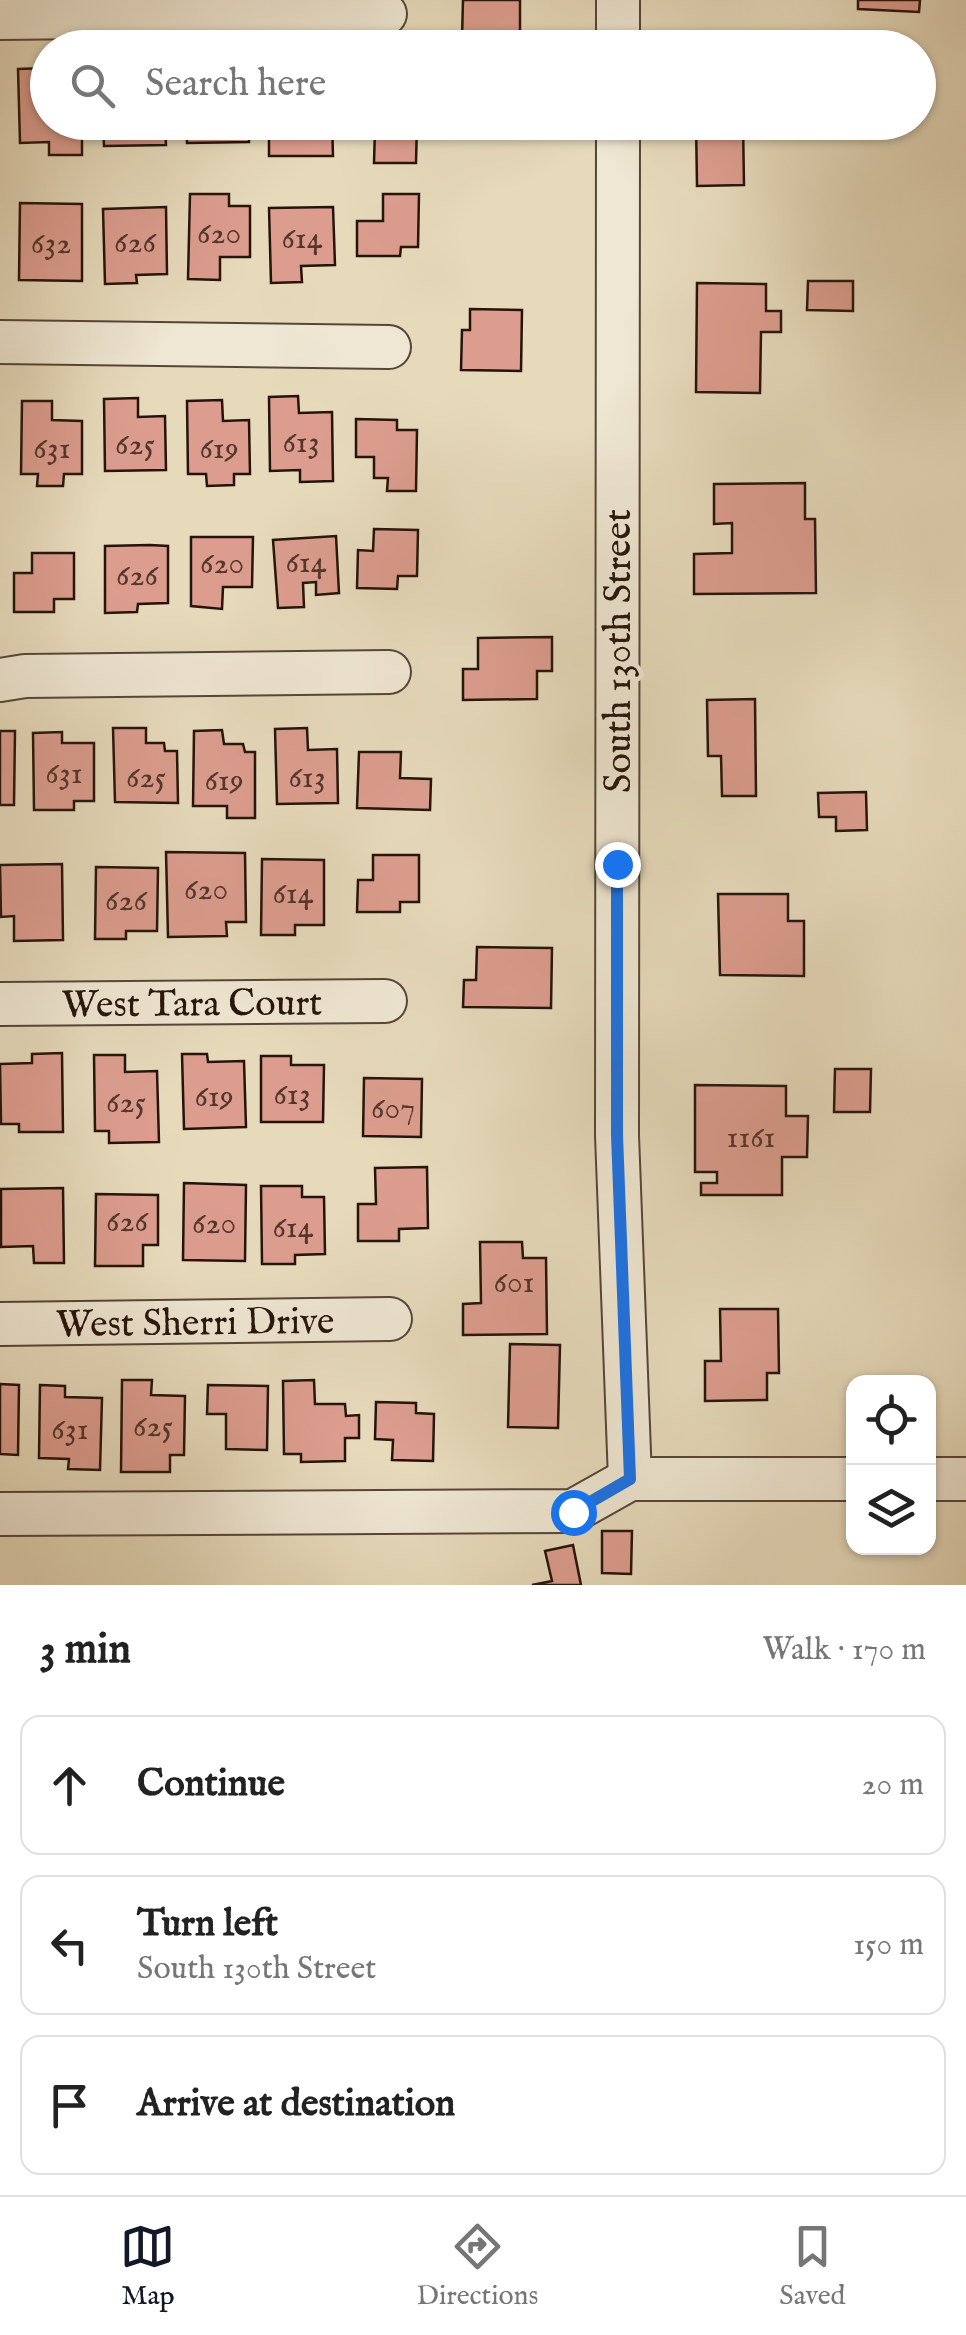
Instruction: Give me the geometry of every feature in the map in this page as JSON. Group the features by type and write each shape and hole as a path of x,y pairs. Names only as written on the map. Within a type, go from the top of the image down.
{"street":[{"path":"618,0 618,30"},
{"path":"0,18 385,14"},
{"name":"South 130th Street","path":"618,140 617,1135 630,1479"},
{"path":"0,342 389,347"},
{"path":"0,680 24,676 389,672"},
{"name":"West Tara Court","path":"0,1004 385,1002"},
{"name":"West Sherri Drive","path":"0,1324 390,1319"},
{"path":"0,1514 573,1512 630,1479 846,1479"},
{"path":"936,1479 966,1479"}],"building":[{"path":"463,0 520,0 520,30 462,30"},
{"path":"858,0 920,0 919,12 858,9"},
{"path":"18,69 30,69 30,140 82,140 82,155 49,155 49,142 20,143"},
{"path":"104,140 166,140 166,145 104,146"},
{"path":"187,140 249,140 249,142"},
{"path":"269,140 333,140 333,156 269,156"},
{"path":"375,140 417,140 416,163 374,163"},
{"path":"696,140 743,140 744,185 697,186"},
{"path":"190,194 229,194 229,206 250,206 250,257 220,257 220,280 188,279"},
{"path":"383,194 419,194 418,247 401,247 400,256 357,256 357,221 383,221"},
{"path":"20,203 82,204 82,281 19,280"},
{"path":"166,207 167,274 136,275 137,283 105,284 103,209"},
{"path":"333,207 335,265 301,266 302,282 271,283 269,208"},
{"path":"808,281 853,281 853,311 807,310"},
{"path":"697,283 766,284 766,311 781,311 781,332 761,332 760,393 696,392"},
{"path":"470,309 522,310 521,371 461,370 462,330 470,330"},
{"path":"298,396 299,413 332,412 333,481 300,482 300,470 270,471 269,397"},
{"path":"138,398 138,417 165,416 166,470 105,471 104,399"},
{"path":"222,400 223,421 249,420 250,474 234,474 234,485 207,486 206,474 188,474 187,401"},
{"path":"22,401 52,401 52,420 82,421 82,474 64,474 63,486 37,486 38,474 21,474"},
{"path":"356,419 397,420 397,430 417,430 416,491 387,491 388,478 374,478 374,457 356,457"},
{"path":"805,483 805,519 815,519 816,593 694,594 694,554 732,553 732,523 714,524 714,484"},
{"path":"374,529 418,530 417,576 398,576 397,589 357,588 358,550 373,551"},
{"path":"336,536 339,593 316,595 316,582 303,583 304,607 278,608 273,540"},
{"path":"191,537 253,537 252,587 223,587 222,609 191,606"},
{"path":"105,546 168,546 168,603 138,604 137,612 105,613"},
{"path":"32,553 74,553 74,599 54,599 54,612 14,612 14,573 32,573"},
{"path":"552,637 552,671 537,671 537,699 463,700 463,669 478,669 478,638"},
{"path":"755,699 756,796 722,796 721,756 708,756 707,700"},
{"path":"113,728 146,728 146,743 164,743 165,751 177,751 178,803 115,802"},
{"path":"307,728 308,750 337,749 338,803 277,804 275,729"},
{"path":"222,730 224,744 243,744 245,752 255,752 255,818 227,818 227,806 193,806 194,731"},
{"path":"0,731 15,731 14,805 0,805"},
{"path":"62,732 62,743 94,743 94,801 74,801 74,810 34,810 33,733"},
{"path":"359,752 401,752 400,778 431,779 430,810 357,808"},
{"path":"866,792 867,830 836,831 836,817 819,817 818,793"},
{"path":"166,852 245,853 246,922 226,922 227,936 168,937"},
{"path":"373,855 419,855 419,902 400,902 400,912 357,912 358,880 373,880"},
{"path":"262,859 324,860 324,925 295,925 295,935 261,935"},
{"path":"62,864 63,940 14,941 14,916 1,917 0,865"},
{"path":"96,867 158,868 157,931 126,931 126,939 95,939"},
{"path":"718,894 788,894 788,921 804,921 804,976 720,975"},
{"path":"477,947 552,948 551,1008 463,1007 464,980 476,980"},
{"path":"62,1053 63,1132 19,1132 19,1124 1,1124 0,1064 32,1063 32,1054"},
{"path":"182,1054 207,1054 208,1062 244,1061 246,1127 184,1129"},
{"path":"94,1055 125,1055 125,1072 157,1071 159,1142 109,1143 109,1131 95,1131"},
{"path":"261,1056 291,1056 291,1065 324,1065 323,1122 261,1122"},
{"path":"835,1069 871,1069 870,1112 834,1112"},
{"path":"364,1078 422,1079 421,1137 363,1136"},
{"path":"695,1085 786,1086 786,1116 808,1116 807,1157 782,1157 782,1195 701,1195 701,1183 717,1183 717,1172 695,1172"},
{"path":"427,1167 428,1228 399,1229 399,1241 358,1241 358,1204 376,1204 375,1168"},
{"path":"184,1183 246,1185 245,1261 183,1260"},
{"path":"261,1186 302,1186 302,1197 324,1197 325,1254 295,1255 295,1264 262,1264"},
{"path":"63,1188 64,1263 34,1263 33,1246 1,1247 1,1189"},
{"path":"96,1194 158,1195 158,1245 143,1245 143,1266 95,1266"},
{"path":"480,1242 522,1242 523,1258 546,1258 547,1334 463,1335 463,1304 481,1303"},
{"path":"720,1309 778,1309 779,1373 767,1373 767,1400 705,1401 705,1361 721,1361"},
{"path":"510,1344 560,1345 558,1428 508,1427"},
{"path":"122,1380 152,1380 151,1395 185,1396 184,1455 170,1455 170,1472 121,1472"},
{"path":"314,1380 315,1404 345,1404 346,1416 359,1415 359,1438 345,1438 345,1461 301,1462 301,1454 284,1454 283,1381"},
{"path":"0,1384 19,1385 18,1455 0,1454"},
{"path":"40,1385 65,1386 65,1397 102,1398 100,1470 68,1469 69,1459 39,1458"},
{"path":"208,1385 268,1386 267,1450 226,1449 226,1414 207,1414"},
{"path":"376,1402 416,1403 416,1413 434,1414 433,1461 392,1460 393,1440 375,1439"},
{"path":"602,1531 632,1531 631,1574 602,1573"},
{"path":"573,1545 581,1585 532,1585 552,1581 545,1551"}],"route":[{"path":"573,1512 630,1479 617,1135 617,864"}]}
